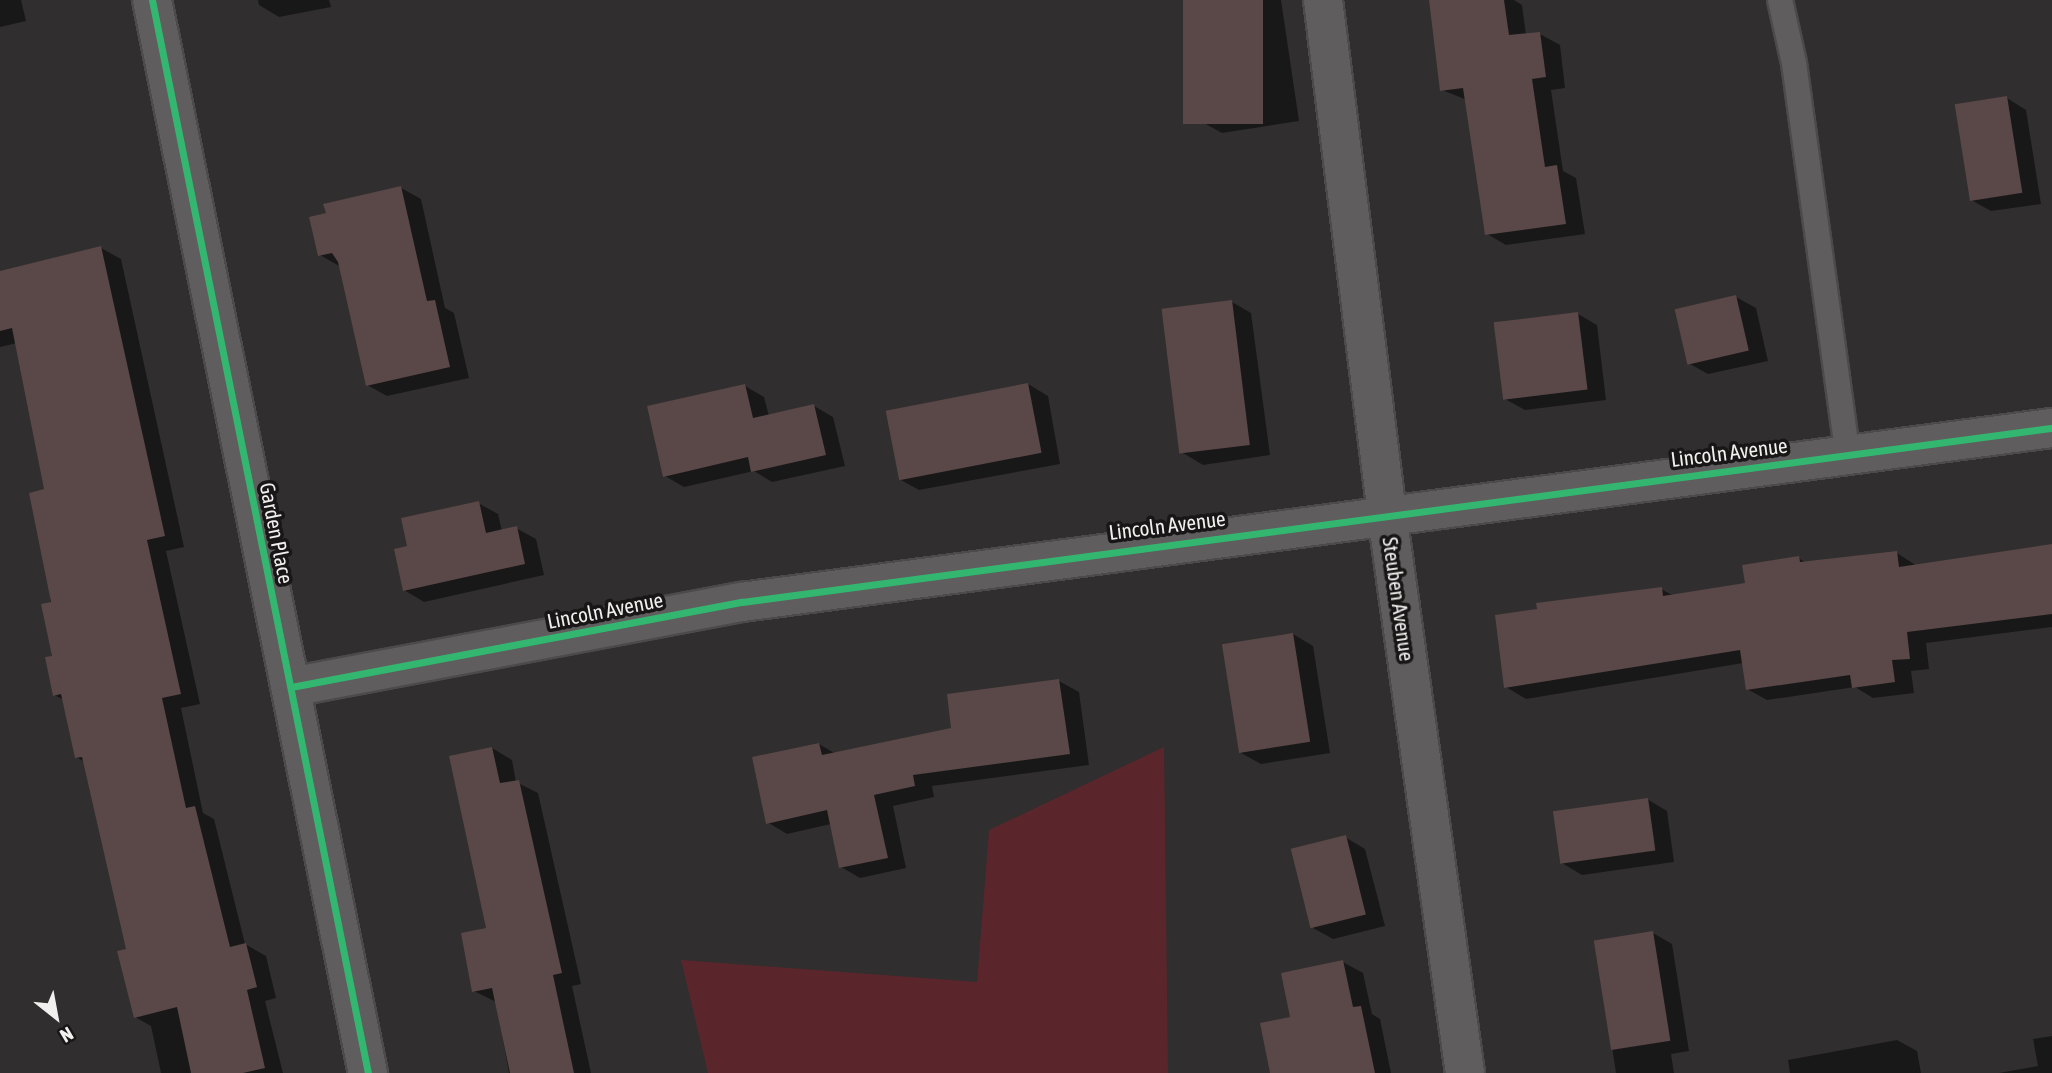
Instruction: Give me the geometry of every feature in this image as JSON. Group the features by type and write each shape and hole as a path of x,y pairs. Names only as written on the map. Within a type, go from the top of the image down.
{"street":[{"name":"Garden Place","path":"152,0 368,1073"},
{"name":"Steuben Avenue","path":"1323,0 1387,514 1465,1073"},
{"name":"Lincoln Avenue","path":"291,687 742,601 2052,428"}],"lane":[{"path":"1780,0 1794,63 1848,455"}],"shaded area":[{"path":"1164,747 1168,1073 708,1073 681,960 977,982 989,830"}],"building":[{"path":"1183,0 1263,0 1263,124 1183,124"},
{"path":"1429,0 1504,0 1509,35 1540,32 1546,77 1532,79 1545,167 1557,165 1566,224 1485,235 1463,88 1440,91"},
{"path":"2007,96 2022,193 1970,201 1955,104"},
{"path":"401,186 427,301 435,300 450,367 366,386 338,262 332,253 318,256 309,217 326,213 323,204"},
{"path":"101,246 165,536 147,540 181,694 162,698 186,808 195,806 230,947 246,943 257,987 247,990 265,1068 243,1073 191,1073 177,1007 134,1018 117,951 126,949 82,757 75,758 61,694 53,696 45,657 52,656 41,604 51,602 29,493 44,489 12,328 0,331 0,271"},
{"path":"1736,295 1749,351 1687,365 1675,309"},
{"path":"1232,300 1250,445 1179,454 1162,309"},
{"path":"1578,312 1588,389 1503,400 1494,322"},
{"path":"1028,383 1042,453 899,480 886,411"},
{"path":"745,384 753,418 814,404 826,455 751,472 748,457 663,477 647,406"},
{"path":"479,501 486,533 517,526 525,564 403,591 394,549 407,546 401,518"},
{"path":"2052,544 2052,614 1907,632 1910,659 1892,660 1895,682 1852,688 1850,675 1746,690 1740,650 1504,688 1495,615 1537,609 1536,603 1662,587 1663,596 1745,583 1742,565 1799,556 1800,562 1897,551 1899,567"},
{"path":"1293,633 1310,742 1239,753 1222,644"},
{"path":"1059,679 1070,754 913,775 915,786 874,795 888,858 839,868 827,810 766,824 752,757 819,743 822,755 951,728 947,694"},
{"path":"492,747 500,783 519,780 562,973 553,975 574,1073 510,1073 492,988 472,992 461,933 486,928 449,756"},
{"path":"1648,798 1655,850 1560,864 1553,811"},
{"path":"1346,835 1366,915 1311,928 1291,849"},
{"path":"1653,931 1670,1041 1611,1050 1594,940"},
{"path":"1343,960 1353,1007 1361,1006 1375,1073 1270,1073 1260,1023 1290,1017 1281,973"}],"cycle path":[{"path":"152,0 368,1073"},
{"path":"291,687 742,602 2052,428"}]}
